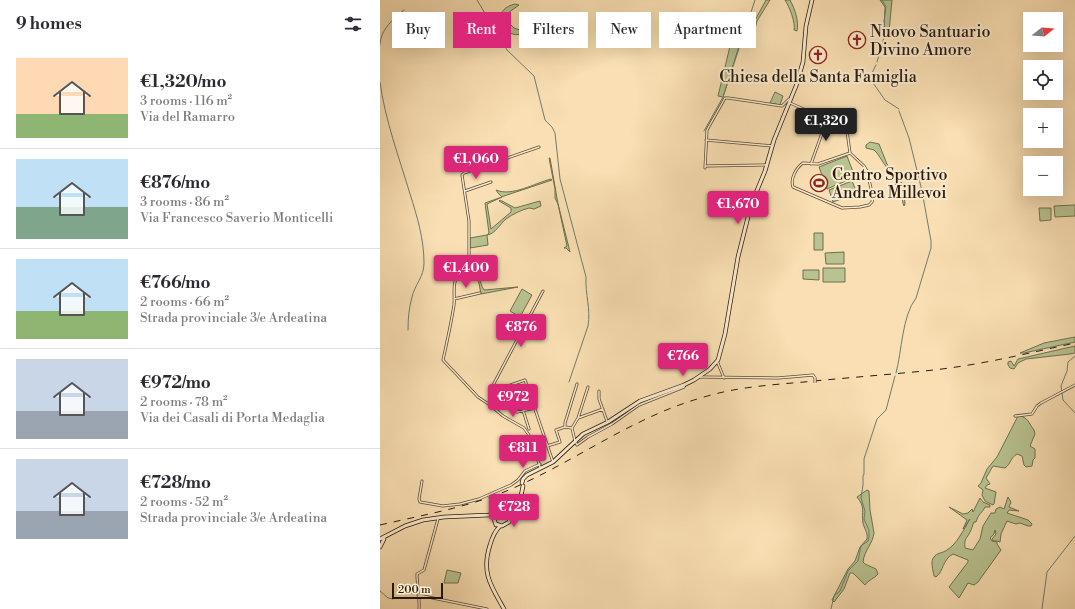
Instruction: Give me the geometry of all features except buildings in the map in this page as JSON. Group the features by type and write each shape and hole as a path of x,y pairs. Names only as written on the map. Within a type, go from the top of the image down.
{"main road":[{"path":"510,514 514,511 521,496 525,476 554,462 583,434 608,422 636,403 684,385 710,369 717,361 721,354 738,257 749,210 753,196 767,166 772,146 790,101 803,62 806,26 812,0"},
{"path":"380,539 385,538 411,524 439,517 489,515 503,511 510,514"},
{"path":"494,518 496,514"},
{"path":"504,609 492,587 486,570 489,550 496,531 500,526 509,523 511,520 510,514"},
{"path":"489,515 494,518 496,531"},
{"path":"496,524 500,526"},
{"path":"380,545 385,538"}],"street":[{"path":"767,166 705,167 708,127 726,98 782,106 785,105 789,99 790,101 843,126 847,130 850,153 864,166 868,172 873,199 867,206 842,208 793,187 792,184 793,178 799,166 804,162 811,164 824,162 850,153"},
{"path":"811,164 827,119"},
{"path":"706,140 772,146"},
{"path":"539,147 463,173 462,176 469,221 469,270 467,273 456,277 454,284 454,298 443,360 478,398 527,431 533,442 541,469"},
{"path":"464,191 491,182"},
{"path":"490,405 491,389 543,291"},
{"path":"454,298 480,294"},
{"path":"501,330 519,338"},
{"path":"717,361 724,378"},
{"path":"698,377 778,378 813,375 815,378 815,383"},
{"path":"490,405 496,400 502,388 526,380 547,446 554,462"},
{"path":"565,427 566,416 576,384"},
{"path":"1015,416 1032,414 1041,403 1075,384"},
{"path":"575,441 572,428 578,418 588,387"},
{"path":"599,391 598,398 608,421"},
{"path":"496,400 519,412 535,408"},
{"path":"521,404 529,428"},
{"path":"578,418 603,409"},
{"path":"547,446 560,442 556,430 565,427 572,428"},
{"path":"422,481 419,499 420,502 443,506 460,504 479,499 511,485 518,480 525,471 540,464"},
{"path":"419,609 420,602 416,574 424,570 439,517"},
{"path":"418,595 487,609"}],"green space":[{"path":"766,0 770,0 756,25 756,18"},
{"path":"785,0 790,0 793,7 797,19 797,31 794,30 793,19"},
{"path":"880,0 892,0 889,32 884,32 885,7"},
{"path":"515,4 519,5 509,12 503,12 506,8"},
{"path":"511,25 519,30 519,34 511,33"},
{"path":"730,48 738,48 723,97 718,96"},
{"path":"775,92 783,96 780,105 770,103"},
{"path":"870,142 879,144 887,164 903,185 904,206 896,179 877,153 874,150 866,148 866,145"},
{"path":"847,156 855,177 827,189 819,167"},
{"path":"549,158 558,204 555,198 555,189"},
{"path":"551,179 552,180 504,196 502,197 496,190 502,192 516,191"},
{"path":"852,181 857,193 833,202 829,190"},
{"path":"502,197 487,204 491,229 511,212 511,208 499,201 500,200 515,208 540,201 541,206 534,209 529,208 514,214 506,219 492,233 487,235 489,233 485,203"},
{"path":"558,204 570,252 564,248 567,246"},
{"path":"1075,205 1075,216 1055,217 1054,206"},
{"path":"1039,208 1051,208 1051,220 1040,221"},
{"path":"814,233 823,233 823,250 814,250"},
{"path":"487,235 488,245 470,248 470,238"},
{"path":"844,252 844,264 826,264 825,253"},
{"path":"823,268 845,268 845,282 823,282"},
{"path":"803,270 819,270 819,280 803,279"},
{"path":"477,273 484,290 518,287 481,294"},
{"path":"522,289 532,295 520,317 510,311"},
{"path":"1075,337 1075,342 1020,353 1044,343"},
{"path":"1075,346 1075,353 1026,359 1018,363 1014,369 1010,368 1008,365 1008,362 1011,361 1014,366 1018,359"},
{"path":"1018,416 1024,417 1034,430 1035,434 1030,446 1035,449 1035,458 1032,466 1026,467 1022,456 1017,454 1005,468 993,466 986,478 990,484 985,488 996,492 993,505 985,501 982,495 983,490 978,486 981,483 987,469 997,457"},
{"path":"867,490 869,491 870,510 874,533 863,562 876,569 878,574 865,585 853,573 850,573 844,589 834,602 832,600 848,569 855,561 860,547 867,539 863,523 862,507 857,497"},
{"path":"1008,497 1011,502 1009,507 1019,511 1009,510 1007,513 1028,520 1032,524 1031,526 1028,526 1007,521 1001,534 1000,542 993,541 992,539 996,534 995,530 994,534 990,538 992,541 997,542 1001,550 978,582 974,585 968,583 959,598 949,587 968,560 953,554 949,556 939,575 936,577 934,576 932,566 932,561 935,556 954,544 970,519 963,529 967,520 949,507 963,514 968,513 972,509 973,512 980,498 983,502 990,505 990,507 985,507 976,522 974,522 971,531 965,540 965,548 973,550 980,539 983,526 991,513 995,513 996,509 1000,507 1004,509"},
{"path":"447,570 461,573 458,583 444,583"}],"waterway":[{"path":"477,0 507,50 534,76 545,120 552,127 555,133 560,179 586,277 589,314 588,326 569,382"},
{"path":"704,131 723,97 755,0"},
{"path":"882,0 886,7 884,21 885,32"},
{"path":"380,44 385,29 404,10"},
{"path":"877,62 885,34"},
{"path":"876,65 871,75 871,80 885,100 899,109"},
{"path":"380,82 389,124 420,228 423,245 424,268 413,292 409,313 408,330"},
{"path":"896,373 905,324 911,305 916,298 931,248 922,191 909,138 899,111"},
{"path":"1075,356 1068,362 1067,371 1061,386 1063,400 1075,413"},
{"path":"831,609 834,596 840,591 848,571 858,561 861,546 868,541 869,530 864,519 865,511 861,498 864,459 877,419 886,410 895,376"},
{"path":"1042,609 1047,572 1075,536"},
{"path":"380,591 388,598 393,599"}],"railway":[{"path":"380,525 451,509 486,499 543,474 610,437 655,415 704,397 766,385 943,369 1000,359 1075,343"}],"place":[{"name":"Nuovo Santuario Divino Amore","path":"857,40"},
{"name":"Chiesa della Santa Famiglia","path":"818,55"},
{"name":"Centro Sportivo Andrea Millevoi","path":"819,183"}]}
